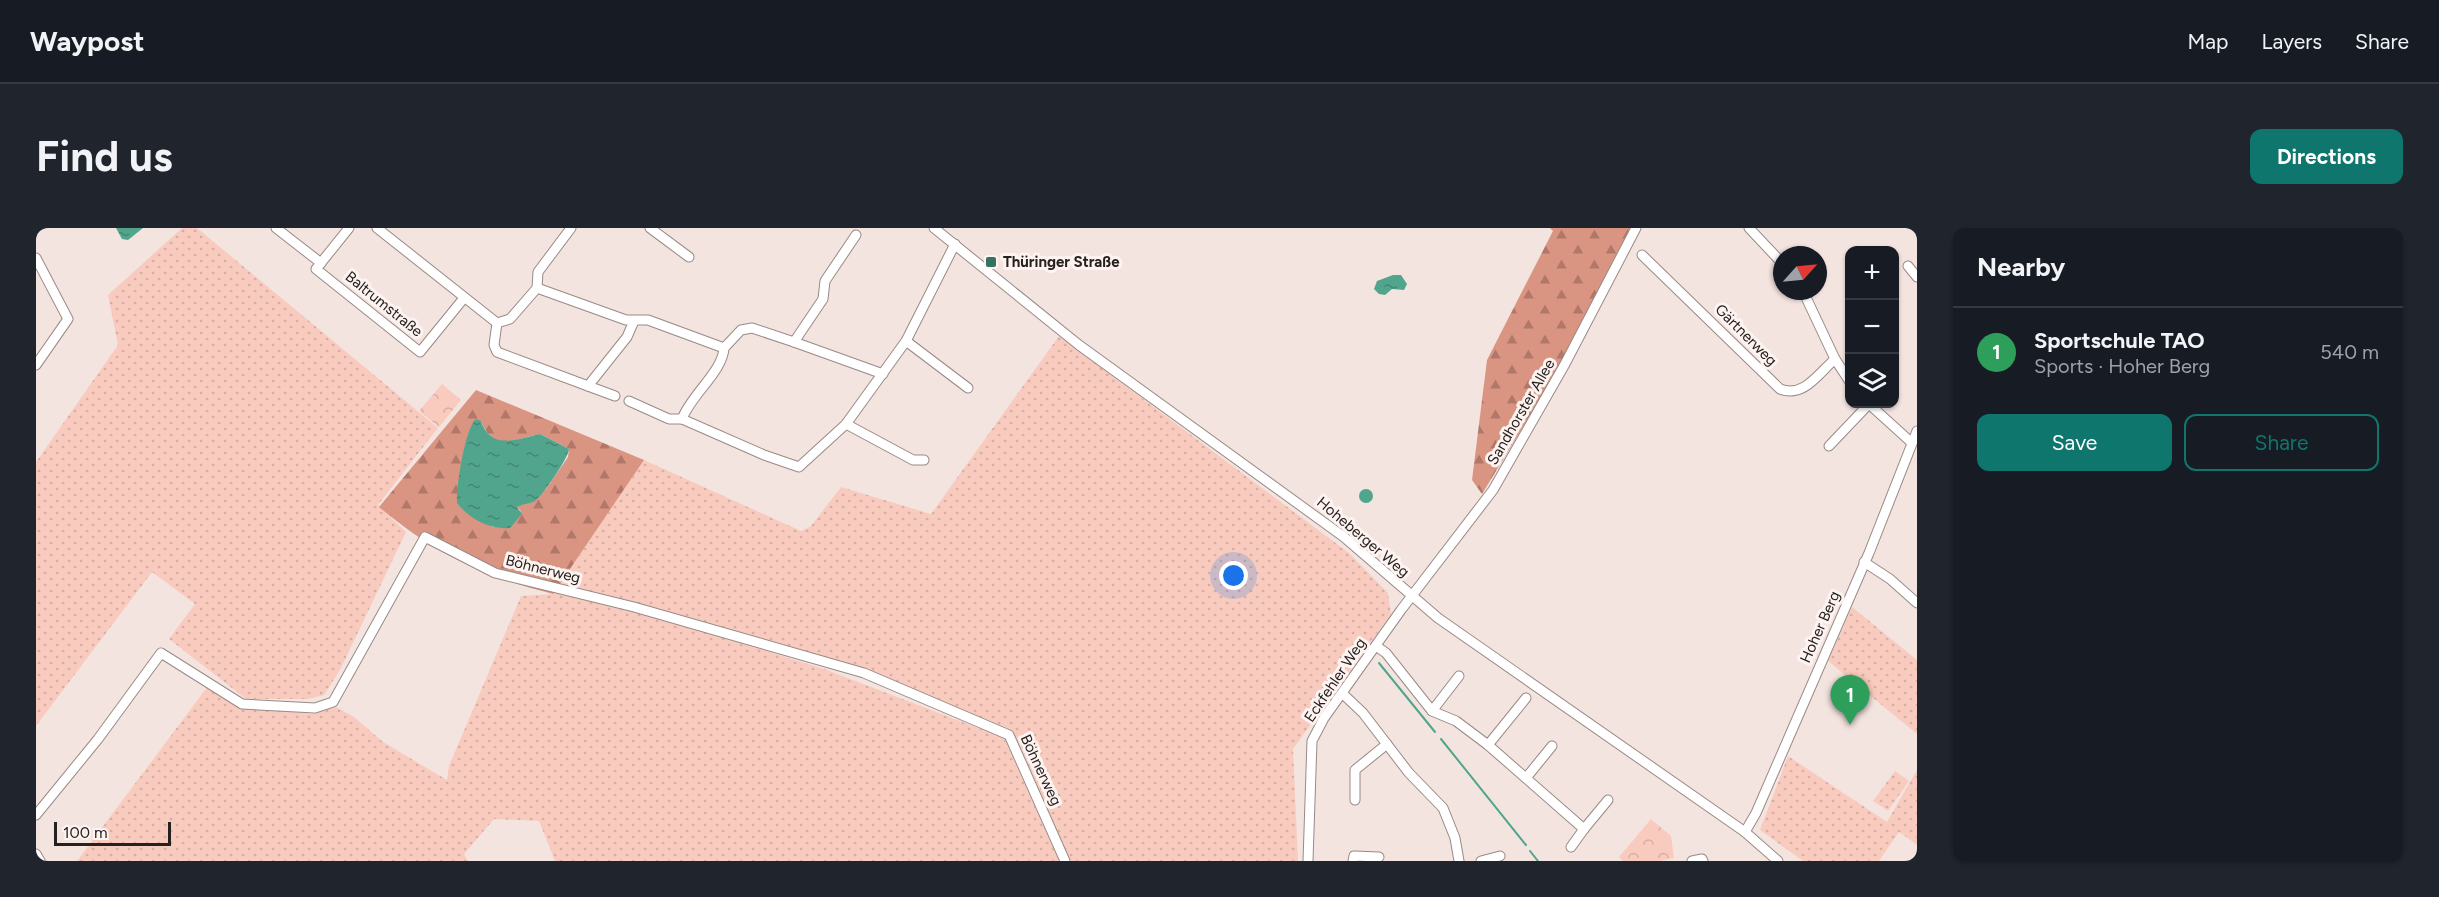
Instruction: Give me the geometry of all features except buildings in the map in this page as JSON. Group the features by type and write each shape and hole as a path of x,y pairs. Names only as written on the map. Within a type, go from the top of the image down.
{"street":[{"path":"276,228 321,263 350,228"},
{"path":"377,228 497,323"},
{"path":"497,323 510,319 537,288 538,272 572,228"},
{"path":"650,228 689,257"},
{"name":"Hoheberger Weg","path":"934,228 1079,345 1344,537 1411,597 1745,832 1778,861"},
{"name":"Sandhorster Allee","path":"1411,597 1493,490 1565,364 1636,228"},
{"path":"1749,228 1773,253"},
{"path":"794,342 823,299 825,281 856,235"},
{"path":"629,401 669,419 682,419 764,456 800,467 846,424 906,341 955,244"},
{"name":"Gärtnerweg","path":"1642,255 1780,389 1790,393 1799,392 1835,359"},
{"path":"36,258 68,319 36,365"},
{"name":"Baltrumstraße","path":"321,263 316,269 420,352 464,298"},
{"path":"1908,266 1917,277"},
{"path":"537,288 634,321 648,320 724,348"},
{"path":"1807,300 1835,359 1845,374"},
{"path":"588,386 627,338 634,321"},
{"path":"497,323 494,345 497,352 615,396"},
{"path":"682,419 687,404 723,359 724,348 741,330 752,328 883,374"},
{"path":"906,341 968,388"},
{"path":"1829,446 1865,408"},
{"path":"1873,408 1912,443"},
{"path":"846,424 913,460 924,460"},
{"name":"Hoher Berg","path":"1745,832 1756,813 1864,562 1917,431"},
{"name":"Böhnerweg","path":"36,814 98,739 161,653 242,704 315,708 333,702 425,537 495,573 634,607 864,673 1009,735 1065,861"},
{"path":"1864,562 1890,579 1917,603"},
{"name":"Eckfehler Weg","path":"1308,861 1312,741 1324,718 1411,597"},
{"path":"1376,646 1386,653 1432,711 1456,721 1584,829"},
{"path":"1432,711 1459,676"},
{"path":"1343,694 1363,713 1409,773 1443,808 1455,838 1459,861"},
{"path":"1488,746 1526,699"},
{"path":"1355,800 1355,770 1387,744"},
{"path":"1526,778 1552,746"},
{"path":"1571,846 1608,800"},
{"path":"36,854 40,861"},
{"path":"1353,861 1354,856 1379,857"},
{"path":"1480,861 1500,856"},
{"path":"1692,861 1703,861"}],"green space":[{"path":"182,228 197,228 438,428 378,505 406,532 340,670 324,695 308,699 246,699 169,639 195,604 152,572 36,726 36,462 118,345 108,295"},
{"path":"1550,228 1636,228 1557,371 1482,494 1472,480 1487,360 1553,231"},
{"path":"1059,336 1349,553 1388,593 1391,614 1293,749 1298,861 1069,861 1023,752 1014,734 1007,728 863,669 747,637 770,652 827,670 1004,738 1059,861 555,861 539,821 494,819 464,854 468,861 77,861 208,686 241,707 314,714 336,707 354,717 383,742 447,780 449,766 521,596 553,594 644,460 801,531 811,526 841,487 931,514"},
{"path":"442,384 461,400 439,427 419,411"},
{"path":"476,390 644,460 553,594 504,579 461,561 420,538 379,507","holes":["481,421 492,437 506,441 540,434 569,449 568,457 546,489 519,504 517,507 521,511 493,527 460,506 457,498 467,440"]},
{"path":"1852,607 1917,660 1917,734 1828,661"},
{"path":"1788,756 1887,822 1917,770 1917,845 1899,832 1879,861 1803,861 1760,830"},
{"path":"1895,771 1909,781 1888,811 1873,801"},
{"path":"1651,819 1671,836 1674,858 1660,861 1623,861 1619,857"}],"water":[{"path":"116,228 143,228 128,240 122,239"},
{"path":"1393,275 1401,275 1407,284 1404,290 1392,289 1385,295 1379,294 1374,289 1377,281"},
{"path":"476,419 481,421 485,430 498,440 514,440 540,434 569,449 560,467 539,497 535,501 517,507 522,514 510,528 495,527 481,522 457,503 465,445"},
{"path":"1363,489 1369,489 1373,496 1369,503 1363,503 1359,499 1359,493"}],"waterway":[{"path":"1379,663 1435,732"},
{"path":"1441,739 1526,845"},
{"path":"1530,851 1538,861"}],"place":[{"name":"Thüringer Straße","path":"991,262"},
{"name":"Sportschule TAO","path":"1850,725"}]}
